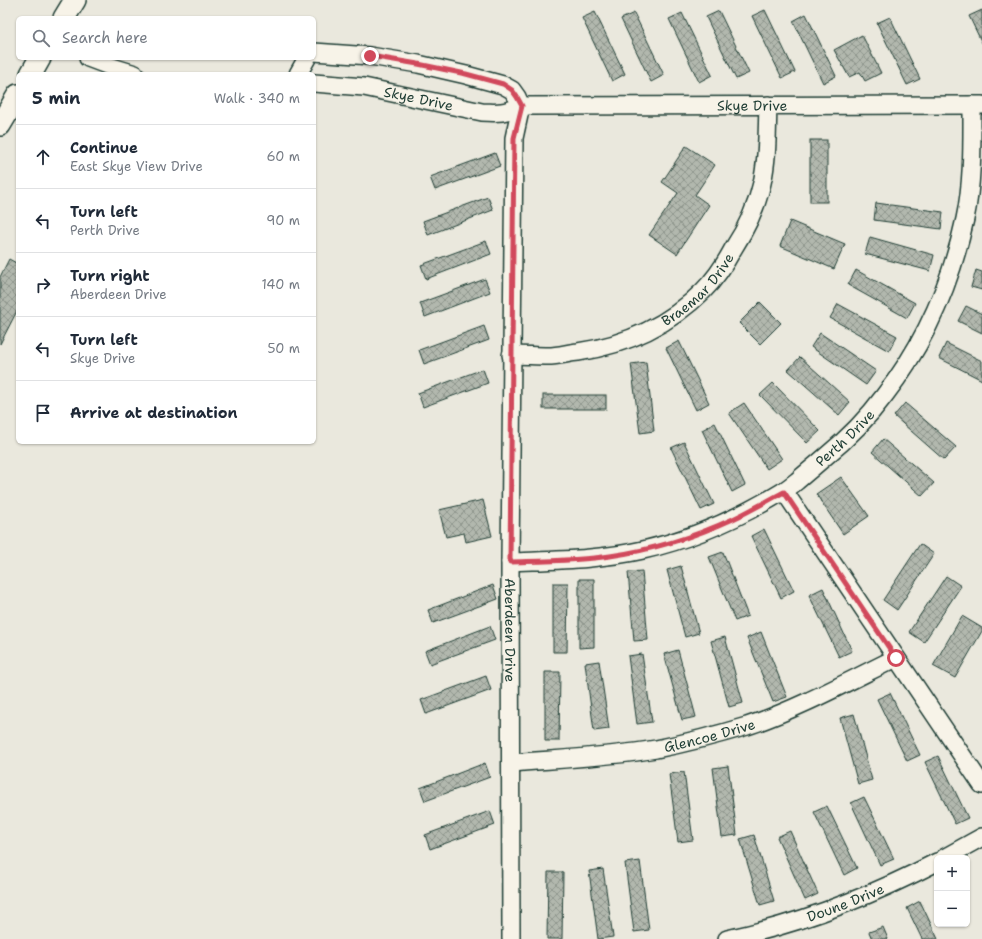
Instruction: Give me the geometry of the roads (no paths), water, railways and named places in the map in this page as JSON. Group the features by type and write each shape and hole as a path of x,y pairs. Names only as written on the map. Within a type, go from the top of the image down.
{"street":[{"path":"316,52 370,56 466,74 503,84 512,90 522,106"},
{"path":"31,72 39,60"},
{"path":"93,60 128,72"},
{"path":"299,72 306,60"},
{"name":"Skye Drive","path":"316,83 364,87 482,112 499,113 510,111 522,106 977,105"},
{"path":"0,125 16,98"},
{"name":"Braemar Drive","path":"512,354 549,356 596,349 626,340 668,320 704,290 723,267 752,213 762,184 767,153 768,105"},
{"name":"Perth Drive","path":"510,562 579,560 643,550 673,542 733,519 784,492 840,445 884,396 920,341 935,312 957,250 965,218 970,186 977,105"},
{"name":"Aberdeen Drive","path":"511,939 510,562 514,138 522,106"},
{"path":"784,492 982,785"},
{"name":"Glencoe Drive","path":"511,762 608,755 655,749 702,739 777,714 820,696 896,658"},
{"path":"949,855 982,837"},
{"name":"Doune Drive","path":"727,939 830,910 874,892 934,864"}]}
